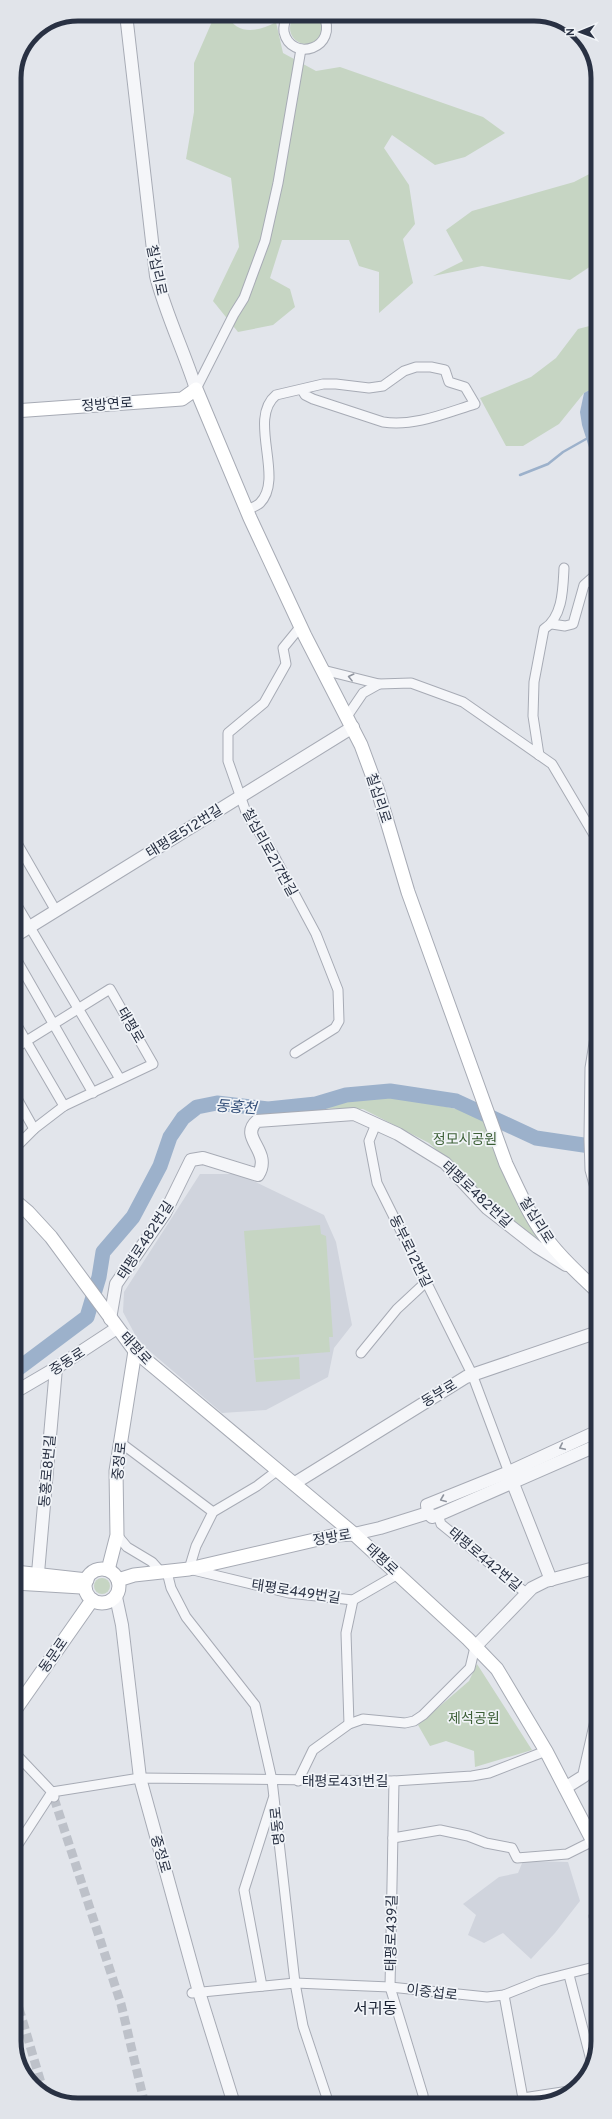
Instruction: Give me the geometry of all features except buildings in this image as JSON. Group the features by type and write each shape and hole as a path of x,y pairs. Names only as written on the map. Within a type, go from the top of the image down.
{"main road":[{"name":"정방연로","path":"21,410 182,399 196,390"},
{"name":"칠십리로","path":"196,390 247,510 300,626 350,721 378,791 408,892 506,1164 526,1206 549,1242 574,1270 591,1286"},
{"name":"태평로","path":"21,1211 51,1237 135,1351 295,1483 354,1534 476,1647 496,1669 546,1751 591,1837"},
{"name":"중정로","path":"108,1570 117,1535 116,1471 135,1351"},
{"name":"정방로","path":"118,1580 134,1575 188,1569 336,1535 354,1534"},
{"path":"97,1570 108,1570 118,1580 119,1590 116,1597 106,1603 98,1603 92,1600 86,1584 92,1573 97,1570"},
{"path":"21,1572 38,1573 86,1584"},
{"path":"21,1583 86,1584"},
{"name":"동문로","path":"21,1701 92,1600"}],"street":[{"name":"칠십리로","path":"127,21 156,276 161,295 185,354 196,390"},
{"path":"284,21 285,36 289,42 301,49 310,49 318,46 324,39 327,31 326,21"},
{"path":"196,390 234,314 244,298 265,240 278,183 301,49"},
{"path":"247,510 260,502 269,484 265,431 266,407 276,395 323,384 369,388 383,386 404,371 416,367 431,367 445,370 449,382 465,387 475,404 409,424 395,424 383,422 313,399 305,395 302,390"},
{"path":"539,755 533,716 534,682 544,630 552,624 562,598 564,568"},
{"path":"552,624 564,626 573,624 584,585 591,579"},
{"name":"칠십리로217번길","path":"295,1053 335,1028 339,1021 338,990 322,946 270,848 247,815 228,761 228,733 264,703 286,664 283,648 300,626"},
{"path":"323,670 379,684 411,683 463,702 552,764 591,830"},
{"path":"350,721 363,693 379,684"},
{"name":"태평로512번길","path":"21,932 241,796 350,721"},
{"path":"21,850 56,911"},
{"path":"21,914 120,1079"},
{"path":"21,967 93,1093"},
{"name":"태평로","path":"21,1142 34,1129 64,1106 153,1064 110,989 78,1010"},
{"path":"21,1044 78,1010"},
{"path":"21,1032 64,1106"},
{"path":"591,1062 589,1139 591,1173"},
{"path":"21,1106 34,1129"},
{"name":"태평로482번길","path":"112,1320 116,1284 164,1213 191,1160 203,1158 258,1175 262,1168 262,1156 251,1134 252,1126 257,1121 354,1114 398,1134 445,1163 487,1208 537,1247 574,1270"},
{"name":"동부로12번길","path":"376,1124 369,1141 377,1183 472,1374"},
{"path":"361,1353 397,1309 426,1282"},
{"name":"중동로","path":"21,1388 56,1368 112,1320"},
{"name":"동부로","path":"295,1483 449,1386 472,1374 591,1334"},
{"name":"동홍로8번길","path":"38,1573 56,1368"},
{"path":"472,1374 551,1580"},
{"name":"정방로","path":"354,1534 433,1514 591,1435"},
{"path":"121,1443 213,1512"},
{"name":"정방로","path":"510,1476 591,1447"},
{"path":"188,1569 196,1546 213,1512 257,1486 278,1470"},
{"name":"태평로442번길","path":"433,1514 441,1524 526,1593"},
{"path":"117,1535 126,1547 152,1562 164,1572"},
{"name":"태평로449번길","path":"188,1569 289,1593 353,1600 398,1574"},
{"name":"태평로442번길","path":"476,1647 532,1588 551,1580 591,1569"},
{"name":"명동로","path":"164,1572 170,1588 186,1617 255,1705 272,1780 295,1982 303,2026 327,2098"},
{"name":"중정로","path":"116,1597 122,1625 140,1778 196,1992 232,2098"},
{"path":"349,1724 346,1633 353,1600"},
{"path":"298,1781 313,1750 349,1724 363,1719 405,1723 414,1721 423,1715 470,1668 476,1647"},
{"name":"태평로431번길","path":"53,1795 140,1778 394,1781 472,1776 489,1773 546,1751"},
{"path":"565,1788 584,1776 591,1757"},
{"path":"21,1760 53,1795 21,1840"},
{"name":"태평로439길","path":"394,1781 390,1987 423,2098"},
{"path":"262,1986 244,1890 274,1796"},
{"path":"393,1838 440,1830 468,1836 486,1843 512,1848 517,1858 567,1854 591,1847"},
{"name":"이중섭로","path":"196,1992 295,1982 390,1987 471,1997 504,1995 539,1981 569,1975 591,1968"},
{"path":"569,1975 589,2054"},
{"path":"504,1995 523,2098"},
{"path":"540,2097 556,2094"}],"shaded area":[{"path":"200,1174 239,1174 324,1215 336,1242 352,1325 334,1348 328,1377 266,1410 222,1413 139,1342 123,1312 124,1292"},
{"path":"523,1861 568,1862 580,1901 555,1933 531,1959 503,1933 484,1943 468,1935 476,1915 463,1904 499,1877 518,1873"}],"green space":[{"path":"212,21 231,21 236,26 248,30 262,28 276,22 283,53 316,71 340,67 483,117 505,133 465,157 435,165 392,135 384,148 409,185 415,224 403,239 413,283 379,313 379,272 359,266 349,240 282,240 270,278 290,289 295,307 273,325 238,332 213,301 239,247 231,178 186,159 194,112 194,63"},
{"path":"292,21 320,21 321,34 312,43 300,43 291,34 290,28"},
{"path":"591,173 591,266 570,280 482,266 433,276 463,261 446,230 472,211 574,182"},
{"path":"591,326 591,389 584,393 559,424 523,446 506,446 480,398 531,377 556,358 578,329"},
{"name":"정모시공원","path":"385,1094 485,1115 549,1254 429,1143 363,1109 277,1108"},
{"path":"320,1225 321,1234 326,1236 333,1337 329,1337 330,1352 254,1358 244,1231"},
{"path":"299,1357 300,1379 256,1382 254,1360"},
{"path":"102,1578 109,1583 110,1586 105,1593 102,1594 95,1589 94,1586 99,1579"},
{"name":"제석공원","path":"477,1664 532,1750 475,1767 474,1751 446,1741 430,1746 418,1725 469,1681"}],"water":[{"path":"591,389 591,454 582,425 580,412 584,393"}],"waterway":[{"path":"520,475 548,464 563,452 586,439"},
{"name":"동홍천","path":"21,1366 87,1317 99,1277 103,1252 133,1217 160,1166 170,1137 183,1118 197,1107 217,1103 268,1109 316,1104 346,1095 390,1091 456,1101 536,1138 591,1146"}],"tunnel":[{"path":"54,1798 121,2004 143,2098"},
{"path":"21,2015 42,2085"}],"district":[{"name":"서귀동","path":"375,2008"}]}
